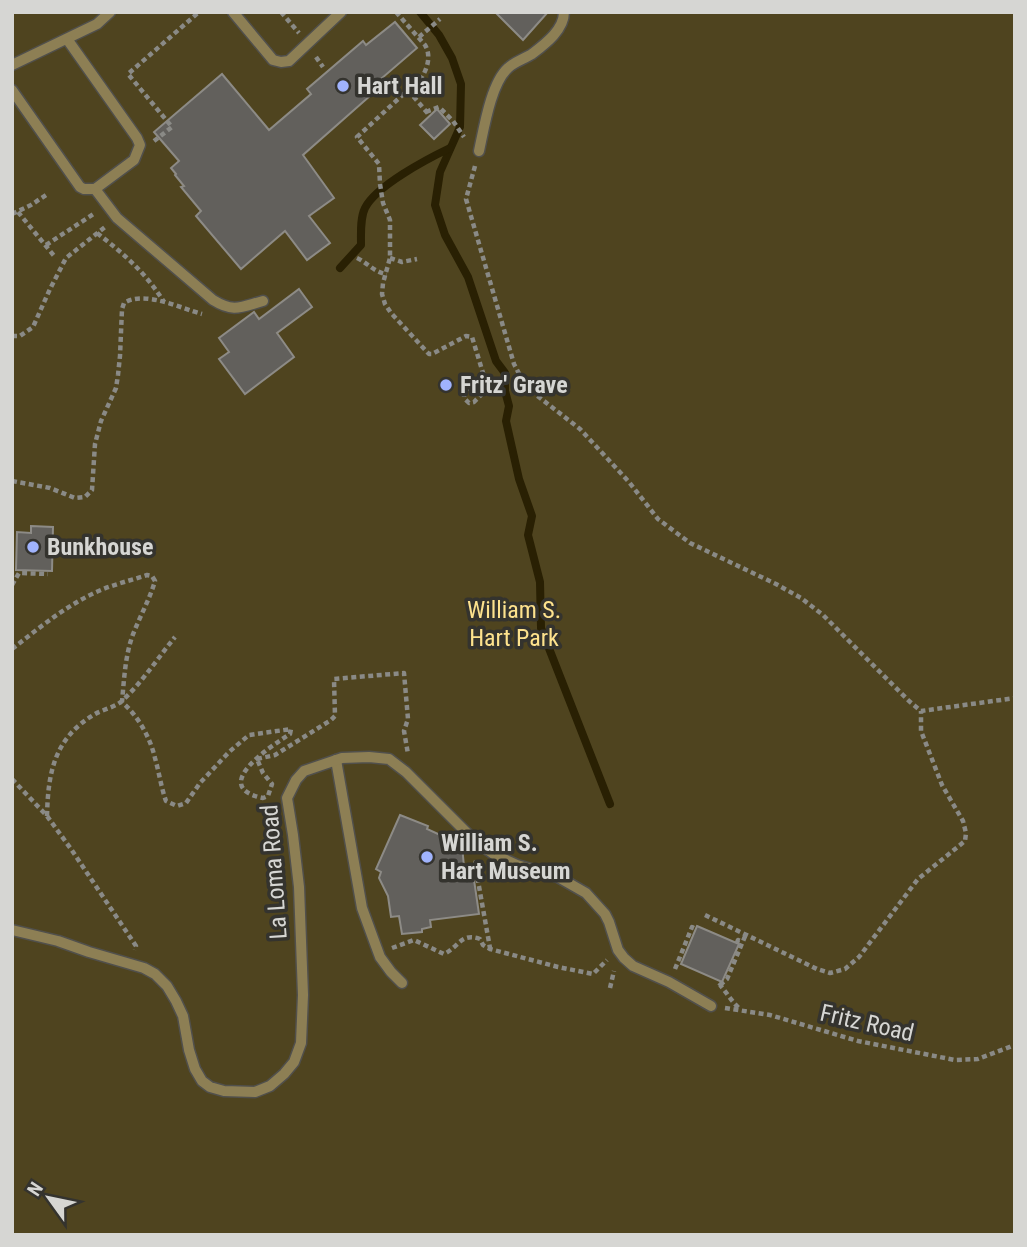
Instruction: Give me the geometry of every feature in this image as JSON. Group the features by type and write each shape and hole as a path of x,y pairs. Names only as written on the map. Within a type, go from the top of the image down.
{"lane":[{"path":"12,65 97,24 110,12"},
{"path":"233,12 273,60 281,62 289,61 342,13"},
{"path":"479,150 494,92 501,77 507,68 532,54 555,34 563,23 564,12"},
{"path":"12,90 84,190 95,189 134,160 140,145 137,138 67,39"},
{"path":"95,189 117,218 214,300 226,308 236,309 263,301"},
{"name":"La Loma Road","path":"12,930 133,964 155,974 167,986 183,1016 189,1050 202,1081 210,1087 224,1091 255,1093 270,1086 294,1062 301,1043 303,995 299,887 287,797 304,771 342,758 369,757 389,760 427,792 474,840 495,855 517,865 558,877 586,893 610,922 618,950"},
{"path":"336,760 362,908 380,957 402,983"},
{"path":"618,950 633,966 669,982 710,1006"}],"path":[{"path":"138,153 172,127 128,75 199,12"},
{"path":"281,12 307,45"},
{"path":"396,12 428,50 428,65 422,77 357,137 379,164 383,203 390,220 390,258 382,294 391,313 425,352 432,354 466,336 472,337 486,386 485,392 469,403 464,394 483,376"},
{"path":"419,37 438,20"},
{"path":"408,90 428,114 439,107 453,121 468,144 479,150 466,199 514,364 526,387 580,429 629,482 658,519 690,543 802,598 823,615 921,711 1015,698"},
{"path":"46,195 15,213 55,257"},
{"path":"46,245 107,206"},
{"path":"12,336 20,336 33,327 66,258 117,218"},
{"path":"97,233 131,260 164,302"},
{"path":"357,258 378,273 387,274"},
{"path":"390,258 402,262 417,259"},
{"path":"12,481 50,488 80,499 89,495 94,485 95,444 101,421 116,388 124,303 137,297 205,315 226,308"},
{"path":"12,585 19,573 48,573"},
{"path":"12,649 57,614 95,593 115,584 152,576 155,581 151,594 131,640 121,702"},
{"path":"47,816 54,759 65,741 78,726 93,715 121,702 175,637"},
{"path":"257,759 275,755 335,716 334,679 404,673 408,719 404,731 409,761"},
{"path":"121,702 141,724 155,756 166,801 170,804 177,806 186,803 200,783 249,735 291,729 290,734 271,745 244,771 241,780 243,786 248,793 263,798 268,796 272,784 257,759"},
{"path":"705,915 830,973 845,968 859,957 918,879 965,841 963,821 942,785 921,731 921,711"},
{"path":"12,779 47,816 136,946 133,964"},
{"path":"475,864 490,949"},
{"path":"682,950 692,927 696,929"},
{"path":"741,1010 721,986 727,979 740,942 746,934"},
{"path":"405,942 417,941 444,954 461,939 472,936 480,939 483,945 490,949 593,974 618,950"},
{"name":"Fritz Road","path":"710,1006 770,1015 858,1041 955,1060 978,1059 1015,1045"}],"green space":[{"name":"William S. Hart Park","path":"12,12 1015,12 1015,1235 12,1235"}],"building":[{"path":"495,12 548,12 523,40"},
{"path":"395,22 417,48 375,84 379,88 303,155 334,198 309,216 330,243 307,260 285,231 241,269 196,216 201,211 181,187 184,186 171,168 179,161 154,132 222,74 269,130 311,94 307,89 363,41 366,45"},
{"path":"437,109 450,124 434,139 420,125"},
{"path":"299,289 312,307 277,333 294,357 245,394 219,359 229,352 219,338 254,312 259,319"},
{"path":"31,526 53,527 52,571 16,570 17,532 31,533"},
{"path":"400,815 428,826 427,829 462,845 464,867 472,866 479,914 430,920 431,927 422,929 422,932 402,934 399,916 391,917 388,896 379,878 381,872 376,869"},
{"path":"697,926 739,944 722,982 681,964"}],"waterway":[{"path":"420,12 439,35 452,58 461,84 460,127 440,172 435,205 445,235 468,277 496,361 505,373 505,391 509,406 506,421 519,479 532,516 528,535 540,582 541,628 610,804"},
{"path":"340,268 361,245 362,216 371,200 403,174 450,148"}],"place":[{"name":"Hart Hall","path":"343,86"},
{"name":"Fritz' Grave","path":"446,385"},
{"name":"Bunkhouse","path":"33,547"},
{"name":"William S. Hart Museum","path":"427,857"}]}
